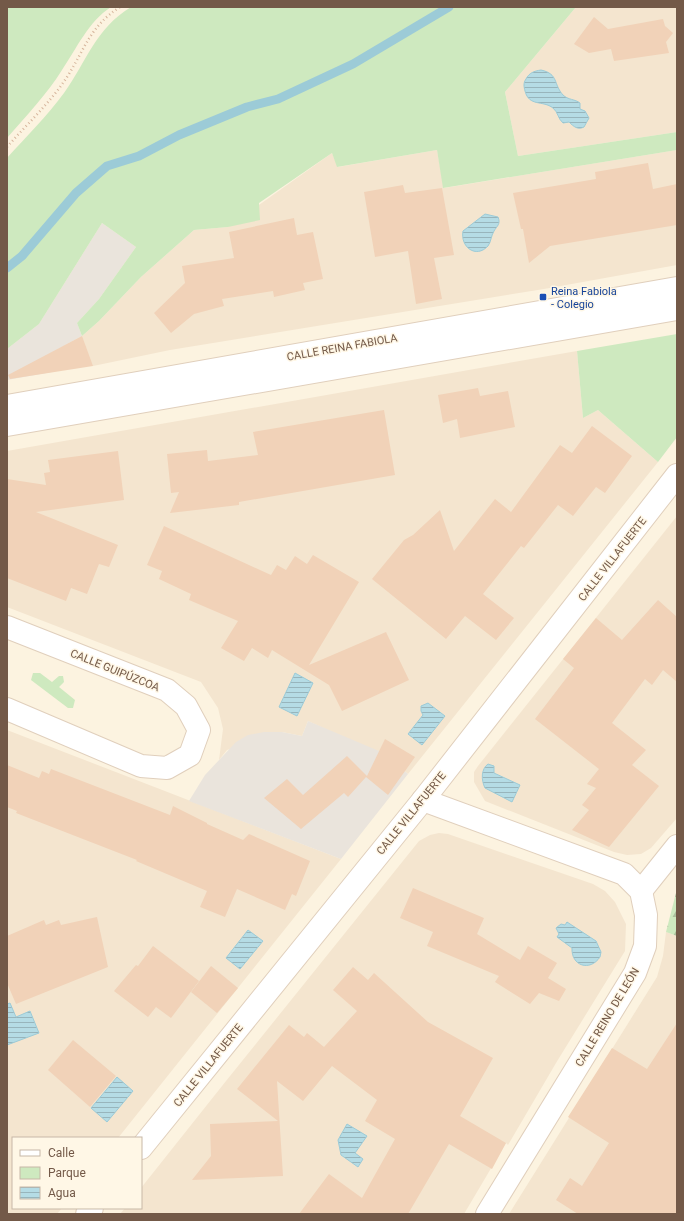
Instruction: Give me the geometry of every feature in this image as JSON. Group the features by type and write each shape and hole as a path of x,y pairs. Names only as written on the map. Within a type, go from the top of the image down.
{"street":[{"name":"CALLE REINA FABIOLA","path":"7,406 677,288"},
{"name":"CALLE REINA FABIOLA","path":"7,425 677,309"},
{"name":"CALLE VILLAFUERTE","path":"142,1147 423,800 677,475"},
{"name":"CALLE GUIPÚZCOA","path":"7,627 167,690 186,706 199,730 190,755 167,768 141,766 7,709"},
{"path":"423,800 624,874 641,891 677,846"},
{"name":"CALLE REINO DE LEÓN","path":"487,1214 635,974 645,946 646,915 641,891"}],"path":[{"path":"7,146 67,77 86,41 108,15 120,7"}],"shaded area":[{"path":"576,7 677,7 677,132 518,156 505,92"},
{"path":"437,150 444,188 677,150 677,265 544,289 170,350 93,366 49,354 82,336 99,321 141,277 194,230 228,227 332,153 338,167"},
{"path":"102,223 136,247 99,299 77,323 82,336 49,354 52,372 7,380 7,349 39,324"},
{"path":"577,351 583,418 598,410 658,462 408,774 389,758 308,721 302,736 282,732 227,750 219,760 223,729 218,708 201,682 7,607 7,451"},
{"path":"677,516 677,818 651,848 641,854 627,855 614,852 485,801 474,782 474,772 478,766"},
{"path":"308,721 379,751 408,774 341,859 189,801 205,775 236,742 248,735 264,732 282,732 302,736"},
{"path":"7,730 341,859 119,1137 12,1137 12,1209 61,1209 57,1214 7,1214"},
{"path":"439,833 448,834 593,884 605,891 615,902 626,924 625,951 556,1063 508,1145 506,1143 464,1214 120,1214 124,1209 142,1209 142,1187 419,841 430,835"},
{"path":"666,932 677,936 677,1214 509,1214 657,977 663,956"}],"green space":[{"path":"7,7 111,7 89,28 50,88 7,138"},
{"path":"131,7 576,7 505,92 518,156 677,132 677,150 443,188 437,150 337,167 332,153 259,203 260,220 228,227 194,230 141,277 99,321 82,336 77,323 99,299 136,247 102,223 39,324 7,349 7,158 44,118 64,93 100,35 109,25"},
{"path":"677,334 677,437 658,462 598,410 583,418 577,351"},
{"path":"33,673 40,673 52,682 59,676 63,676 64,682 59,687 75,700 73,708 68,708 31,680"},
{"path":"677,889 677,936 666,932"}],"water":[{"path":"541,70 551,74 563,95 580,103 580,109 585,111 589,118 584,127 574,127 569,122 563,123 553,108 533,101 527,96 524,86 525,80 530,74"},
{"path":"485,214 498,217 499,223 488,246 483,250 474,251 466,246 463,231"},
{"path":"295,673 313,683 297,716 279,707"},
{"path":"428,703 445,716 422,745 408,734 423,715 421,706"},
{"path":"488,764 494,766 494,773 520,785 512,802 485,788 482,775"},
{"path":"567,922 596,941 601,952 600,957 596,962 586,965 578,963 573,954 572,948 557,937 559,934 556,928 561,924 565,925"},
{"path":"248,930 263,941 240,969 226,958"},
{"path":"10,1003 16,1017 30,1011 39,1033 7,1045 7,1004"},
{"path":"117,1077 133,1091 107,1122 91,1108"},
{"path":"347,1124 367,1136 355,1153 363,1159 358,1167 341,1155 338,1140"}],"building":[{"path":"594,17 608,29 663,19 665,26 673,33 666,42 669,53 614,61 611,49 589,53 574,44"},
{"path":"648,163 653,189 677,184 677,225 550,246 529,263 523,229 521,229 513,193 596,179 595,172"},
{"path":"403,185 405,193 442,188 454,255 434,258 442,299 416,304 408,251 375,257 364,192"},
{"path":"294,218 297,235 313,232 323,279 303,283 305,290 274,297 273,291 222,299 224,306 194,314 171,333 154,313 185,283 182,266 234,258 229,232"},
{"path":"82,336 93,366 10,379 8,375"},
{"path":"478,388 480,396 508,391 515,427 460,438 457,419 443,423 438,395"},
{"path":"384,410 395,475 239,502 239,505 170,513 179,492 171,493 167,454 207,450 208,461 258,455 253,432"},
{"path":"592,426 632,456 605,493 596,487 573,516 558,505 524,548 521,546 483,594 514,618 496,640 465,616 446,639 372,579 404,540 413,535 440,510 454,551 495,499 511,512 560,445 572,453"},
{"path":"118,451 124,500 36,512 118,545 109,567 99,564 87,594 71,588 66,601 7,578 7,479 46,485 44,473 50,472 48,460"},
{"path":"164,526 271,575 277,565 286,570 295,556 307,564 313,555 359,582 309,665 386,632 409,680 342,711 329,685 272,650 268,658 252,648 244,661 221,648 238,621 189,600 191,594 159,579 162,571 147,565"},
{"path":"658,600 677,617 677,682 663,670 652,685 645,679 612,723 646,750 632,765 659,786 609,847 572,830 589,810 582,805 596,788 587,784 599,769 535,719 574,668 563,659 596,618 622,640"},
{"path":"385,739 415,757 388,795 366,777 348,797 344,793 301,829 264,798 287,779 303,795 347,756 367,776"},
{"path":"7,765 39,778 42,771 49,774 51,769 170,815 173,806 207,824 243,840 249,834 310,861 296,896 292,894 285,910 237,889 225,917 200,907 207,891 136,861 137,860 16,813 17,811 7,807"},
{"path":"413,888 484,918 477,934 520,960 528,946 557,963 548,978 566,989 559,1001 539,993 530,1004 495,982 499,976 427,946 433,932 400,918"},
{"path":"97,917 108,967 16,1004 7,983 7,936 44,920 46,925 59,920 61,925"},
{"path":"153,946 199,981 171,1018 156,1007 148,1017 114,991 136,965 138,966"},
{"path":"211,966 238,988 217,1013 191,992"},
{"path":"353,967 368,980 374,973 428,1022 493,1058 460,1116 506,1143 492,1169 449,1144 408,1214 299,1214 329,1174 362,1198 395,1139 365,1121 377,1100 332,1066 303,1101 277,1081 283,1176 192,1180 211,1156 210,1124 278,1121 237,1089 289,1025 304,1037 307,1033 324,1047 357,1011 333,990"},
{"path":"677,1023 677,1214 578,1214 556,1200 570,1178 582,1186 609,1143 568,1117 612,1048 647,1069"},
{"path":"73,1040 116,1076 90,1107 48,1070"}],"waterway":[{"path":"7,268 22,256 76,193 107,166 139,156 179,135 247,107 278,99 353,64 449,7"}],"place":[{"name":"Reina Fabiola - Colegio","path":"543,297"}]}
